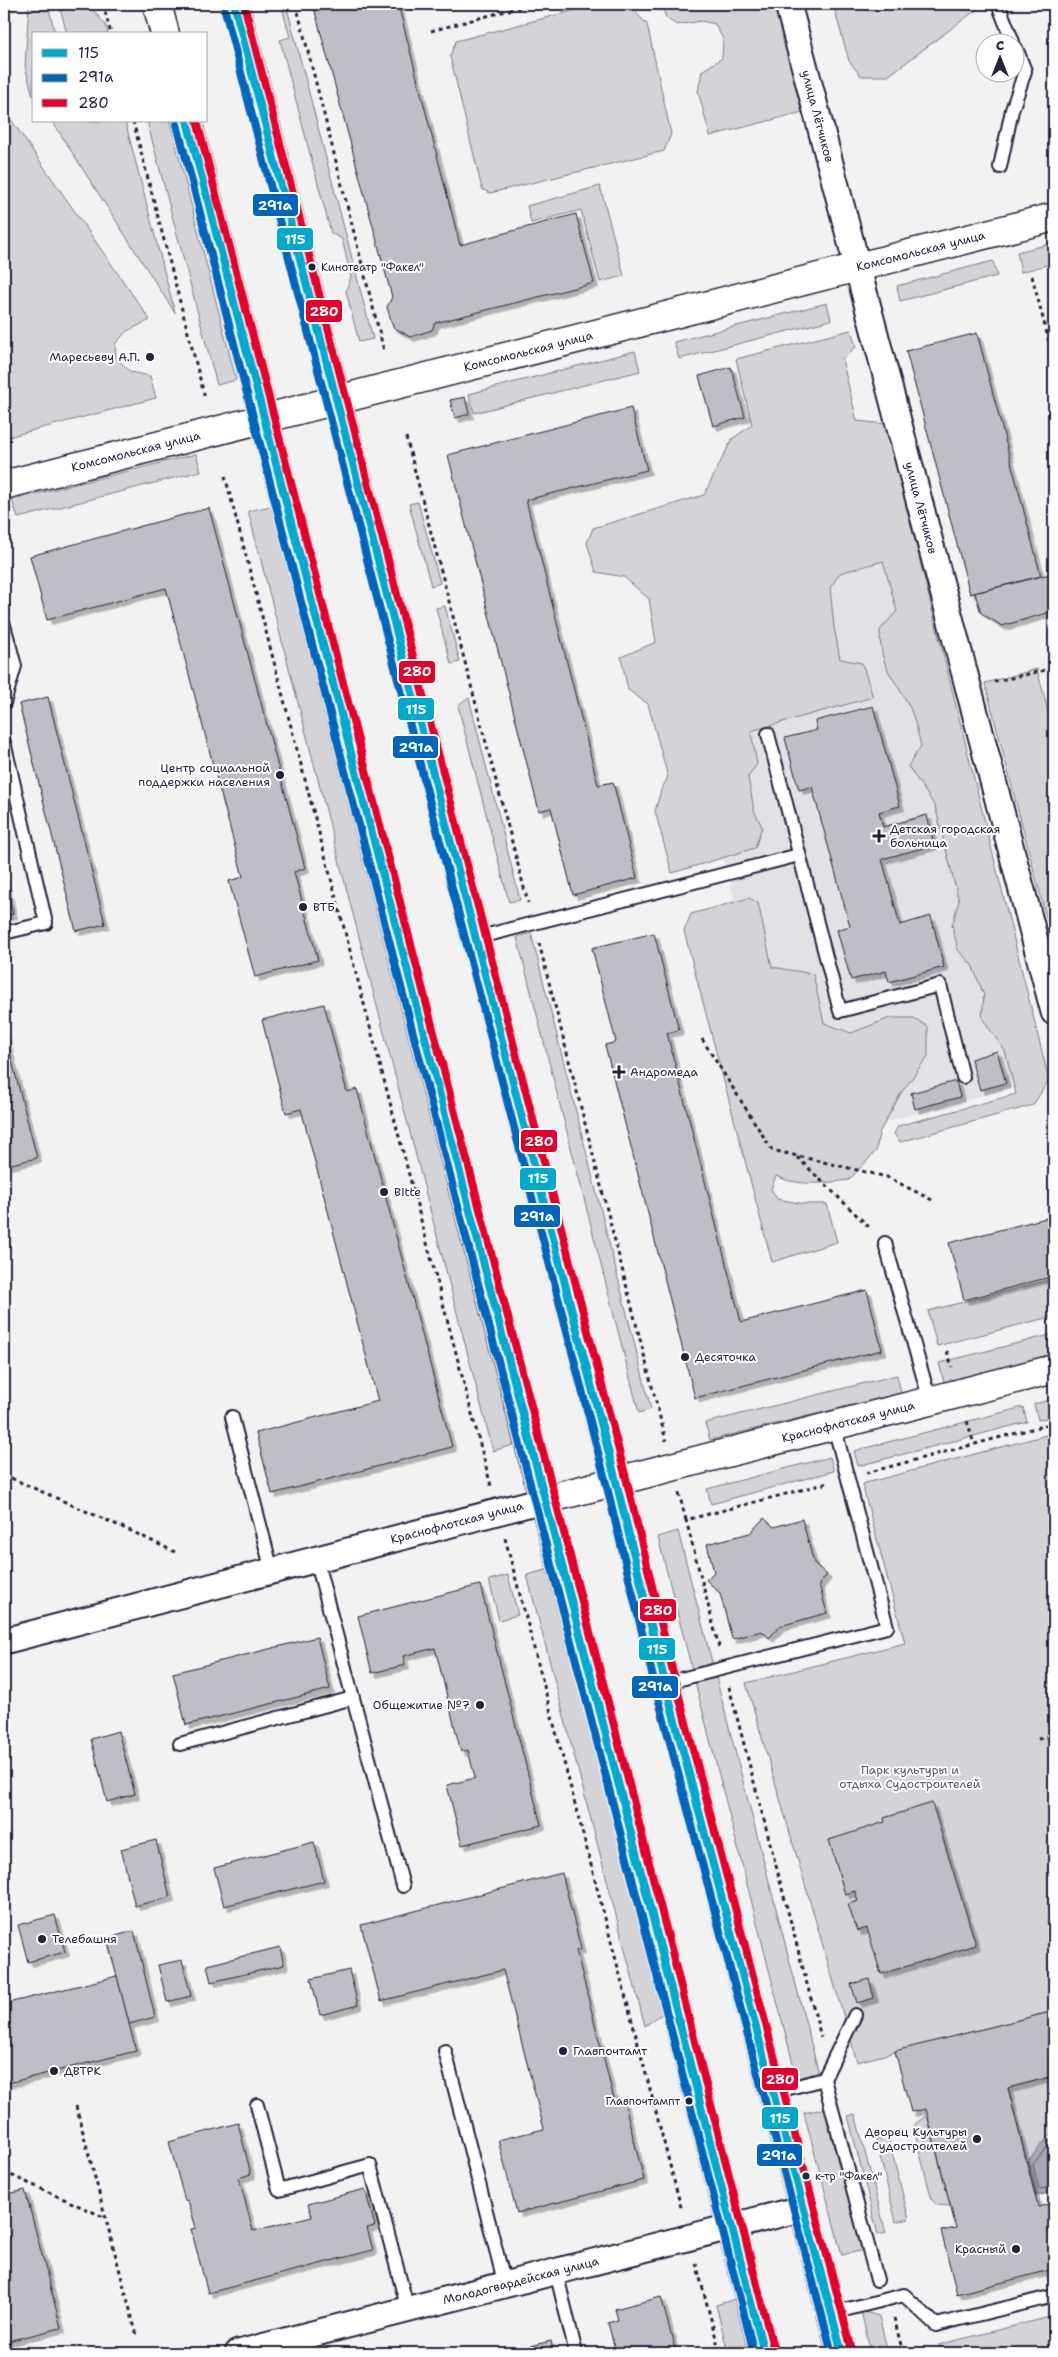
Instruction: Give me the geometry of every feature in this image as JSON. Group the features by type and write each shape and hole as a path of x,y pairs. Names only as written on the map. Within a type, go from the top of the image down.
{"main road":[{"path":"157,4 164,32"},
{"path":"234,4 616,1481 665,1683 842,2353"},
{"path":"187,122 543,1500 598,1700 764,2353"},
{"name":"Комсомольская улица","path":"4,485 1054,217"},
{"name":"Краснофлотская улица","path":"543,1500 1054,1369"}],"street":[{"name":"улица Лётчиков","path":"788,4 1054,1012"},
{"name":"Краснофлотская улица","path":"4,1641 543,1500"},
{"name":"Молодогвардейская улица","path":"254,2351 804,2208"}],"lane":[{"path":"998,4 1009,32"},
{"path":"1000,167 1012,110 1021,82"},
{"path":"4,625 9,668 4,703"},
{"path":"768,734 840,1011 940,985 963,1077"},
{"path":"4,742 46,923 4,932"},
{"path":"476,938 800,855"},
{"path":"886,1243 930,1400"},
{"path":"232,1417 272,1571"},
{"path":"665,1683 887,1626 834,1426"},
{"path":"316,1559 403,1886"},
{"path":"180,1744 353,1698"},
{"path":"855,2015 824,2078 877,2280"},
{"path":"445,2051 505,2285"},
{"path":"774,2092 824,2078"},
{"path":"257,2105 279,2190 370,2165 408,2310"},
{"path":"556,2272 576,2353"},
{"path":"832,2313 904,2295 936,2325 1054,2296"}],"path":[{"path":"103,4 110,32"},
{"path":"296,4 384,351"},
{"path":"431,31 532,4"},
{"path":"134,122 205,398"},
{"path":"1032,276 1054,361"},
{"path":"406,437 686,1520"},
{"path":"225,476 720,2353"},
{"path":"969,689 1054,668"},
{"path":"702,1039 772,1150 887,1177 934,1201"},
{"path":"796,1156 886,1243"},
{"path":"4,1475 175,1552"},
{"path":"1038,1739 1054,1735"},
{"path":"76,2106 138,2336"},
{"path":"4,2172 106,2218"}],"shaded area":[{"path":"766,552 883,561 1025,1084 801,1145 662,632"}],"green space":[{"path":"29,4 48,4 55,32 32,32 32,92 25,66"},
{"path":"59,4 89,4 106,26 108,32 66,32"},
{"path":"281,4 286,4 373,339 359,342 346,291 351,277 342,239 331,233 280,40 290,37"},
{"path":"599,4 627,4 647,24 671,134 664,151 490,193 482,189 450,56 456,41"},
{"path":"661,4 774,4 803,112 710,136 698,91 702,71 722,58 723,39 715,24 701,21 677,25 666,18"},
{"path":"833,4 984,4 888,76 861,76 849,61"},
{"path":"12,121 150,320 127,331 115,344 116,358 131,372 150,376 156,398 4,438 4,122"},
{"path":"53,122 125,122 175,313"},
{"path":"147,122 170,122 236,380 217,385"},
{"path":"600,186 624,276 600,282 581,210 531,223 527,206"},
{"path":"1054,243 1054,263 1021,272 1017,252"},
{"path":"993,261 997,276 900,301 897,286"},
{"path":"827,303 831,320 679,359 674,342"},
{"path":"851,330 856,347 842,359 857,421 886,424 1049,1080 1033,1105 900,1142 894,1134 898,1126 1016,1094 1005,1051 982,1018 984,995 972,965 958,950 952,925 959,901 935,806 908,766 921,746 910,708 889,672 882,655 880,630 897,611 883,561 840,573 830,588 840,659 862,663 873,697 751,731 757,764 748,777 754,810 762,827 755,848 672,873 655,811 661,790 668,777 648,704 628,690 621,657 656,642 649,599 624,577 596,572 587,543 593,528 704,495 732,439 752,425 736,359"},
{"path":"635,351 640,371 474,413 469,394"},
{"path":"196,454 201,471 18,518 12,500"},
{"path":"418,502 440,583 431,586 409,504"},
{"path":"275,505 520,1443 493,1451 248,511"},
{"path":"445,606 460,662 451,664 436,608"},
{"path":"1037,669 1054,734 1054,948 985,683"},
{"path":"469,698 520,900 509,902 458,706"},
{"path":"749,898 758,903 772,967 813,974 824,1023 851,1033 890,1018 914,1018 928,1027 928,1056 901,1093 879,1133 876,1151 849,1180 803,1183 776,1176 771,1189 777,1199 805,1204 827,1204 837,1242 772,1262 684,931 691,914"},
{"path":"531,933 651,1409 639,1413 517,937"},
{"path":"1054,1279 1054,1316 937,1346 928,1311"},
{"path":"1054,1334 1054,1355 944,1383 939,1363"},
{"path":"897,1375 901,1393 710,1440 705,1423"},
{"path":"1054,1399 1054,1416 1038,1420 1034,1404"},
{"path":"1023,1407 1027,1422 858,1466 854,1451"},
{"name":"Парк культуры и отдыха Судостроителей","path":"1054,1433 1054,2011 857,2062 746,1683 905,1643 862,1484"},
{"path":"830,1457 834,1471 711,1504 707,1489"},
{"path":"678,1531 819,2074 797,2079 658,1537"},
{"path":"550,1569 664,2012 645,2026 527,1575"},
{"path":"508,1575 518,1615 499,1620 489,1580"},
{"path":"1054,2076 1054,2131 1027,2162 1008,2088"},
{"path":"826,2108 864,2250 842,2255 804,2113"},
{"path":"855,2114 886,2233 878,2235 848,2116"},
{"path":"927,2115 950,2206 937,2205 932,2200 914,2130 915,2124"},
{"path":"888,2137 909,2219 896,2222 876,2140"},
{"path":"738,2298 752,2353 728,2353 716,2305"},
{"path":"861,2311 879,2316 888,2353 871,2353"},
{"path":"1054,2316 1054,2353 948,2353 938,2345"}],"water":[{"path":"1054,2139 1054,2192 1036,2196 1027,2162 1044,2142"}],"building":[{"path":"313,4 398,4 460,245 576,214 594,283 435,323 432,330 410,337 393,327 387,307 392,297"},
{"path":"977,333 1041,576 970,594 906,351"},
{"path":"731,367 745,417 713,426 699,376"},
{"path":"465,397 469,414 455,418 450,400"},
{"path":"631,408 647,470 526,500 598,785 613,782 637,878 573,895 551,808 539,811 448,455"},
{"path":"209,508 305,868 294,872 318,960 255,977 229,881 243,877 166,588 47,620 30,556"},
{"path":"1050,574 1054,590 1054,611 1002,626 981,613 975,593"},
{"path":"48,697 105,924 76,931 19,704"},
{"name":"Детская городская больница","path":"873,706 900,806 879,812 883,827 927,815 934,845 882,859 900,925 931,916 944,967 889,982 886,971 851,980 837,930 850,926 812,787 799,790 785,738 817,730 815,721"},
{"path":"4,876 13,914 4,916"},
{"path":"654,933 679,1030 667,1033 741,1322 867,1290 882,1350 695,1398 605,1045 616,1042 592,948"},
{"path":"324,1004 347,1092 357,1089 452,1447 272,1494 256,1433 378,1401 301,1109 286,1113 262,1020"},
{"path":"4,1030 37,1158 7,1165 4,1154"},
{"path":"997,1051 1006,1083 980,1090 971,1059"},
{"path":"956,1081 960,1097 915,1109 911,1093"},
{"path":"1054,1216 1054,1276 964,1300 949,1243"},
{"path":"764,1518 774,1527 802,1519 814,1563 827,1575 819,1584 827,1613 780,1626 769,1638 762,1631 732,1639 720,1593 706,1580 714,1572 707,1544 750,1533"},
{"name":"Общежитие №7","path":"480,1585 541,1825 462,1845 447,1785 475,1778 468,1750 461,1752 435,1648 403,1656 405,1665 372,1673 358,1616"},
{"path":"317,1637 330,1689 186,1725 173,1673"},
{"path":"118,1731 135,1794 107,1802 91,1739"},
{"path":"932,1803 976,1945 881,1974 867,1928 857,1931 848,1904 858,1901 855,1891 845,1894 829,1840 885,1822 884,1818"},
{"path":"156,1840 170,1897 135,1906 121,1849"},
{"path":"314,1842 324,1881 224,1906 214,1868"},
{"name":"Главпочтамт","path":"562,1873 581,1949 576,1950 615,2103 624,2101 644,2180 517,2213 498,2140 544,2129 503,1970 381,2001 361,1925"},
{"name":"Телебашня","path":"55,1915 65,1952 28,1962 18,1925"},
{"path":"134,1931 155,2017 129,2024 107,1938"},
{"path":"280,1947 284,1965 211,1982 207,1965"},
{"path":"182,1960 191,1996 167,2002 158,1965"},
{"path":"349,1970 358,2005 320,2015 311,1979"},
{"path":"117,1976 136,2051 4,2084 4,2004"},
{"path":"869,1979 874,1998 857,2003 851,1984"},
{"name":"Дворец Культуры Судостроителей","path":"1054,2011 1054,2076 1008,2088 1038,2207 1054,2203 1054,2269 957,2294 941,2231 956,2228 926,2109 911,2112 895,2051"},
{"path":"238,2123 251,2174 239,2178 253,2231 312,2216 308,2204 365,2189 375,2226 367,2228 373,2250 208,2293 191,2229 196,2228 188,2200 185,2201 169,2142"},
{"path":"25,2190 61,2328 4,2342 4,2195"},
{"path":"661,2297 676,2353 616,2353 608,2323 618,2320 615,2309"},
{"path":"551,2341 554,2353 502,2353"}],"transit line":[{"name":"115","path":"234,4 616,1481 665,1683 842,2353"},
{"name":"280","path":"244,4 626,1478 675,1681 852,2350"},
{"name":"291а","path":"224,7 606,1483 655,1686 832,2353"},
{"name":"115","path":"187,122 597,1700 764,2353"},
{"name":"280","path":"197,122 607,1698 774,2351"},
{"name":"291а","path":"177,124 754,2353"}],"place":[{"name":"Кинотеатр \"Факел\"","path":"312,267"},
{"name":"Маресьеву А.П.","path":"150,357"},
{"name":"Центр социальной поддержки населения","path":"280,775"},
{"name":"Детская городская больница","path":"879,836"},
{"name":"ВТБ","path":"303,907"},
{"name":"Андромеда","path":"619,1072"},
{"name":"Bitte","path":"384,1192"},
{"name":"Десяточка","path":"685,1357"},
{"name":"Общежитие №7","path":"480,1705"},
{"name":"Телебашня","path":"42,1939"},
{"name":"Главпочтамт","path":"563,2051"},
{"name":"ДВТРК","path":"54,2071"},
{"name":"Главпочтампт","path":"689,2101"},
{"name":"Дворец Культуры Судостроителей","path":"977,2139"},
{"name":"к-тр \"Факел\"","path":"806,2176"},
{"name":"Красный","path":"1016,2249"}]}
